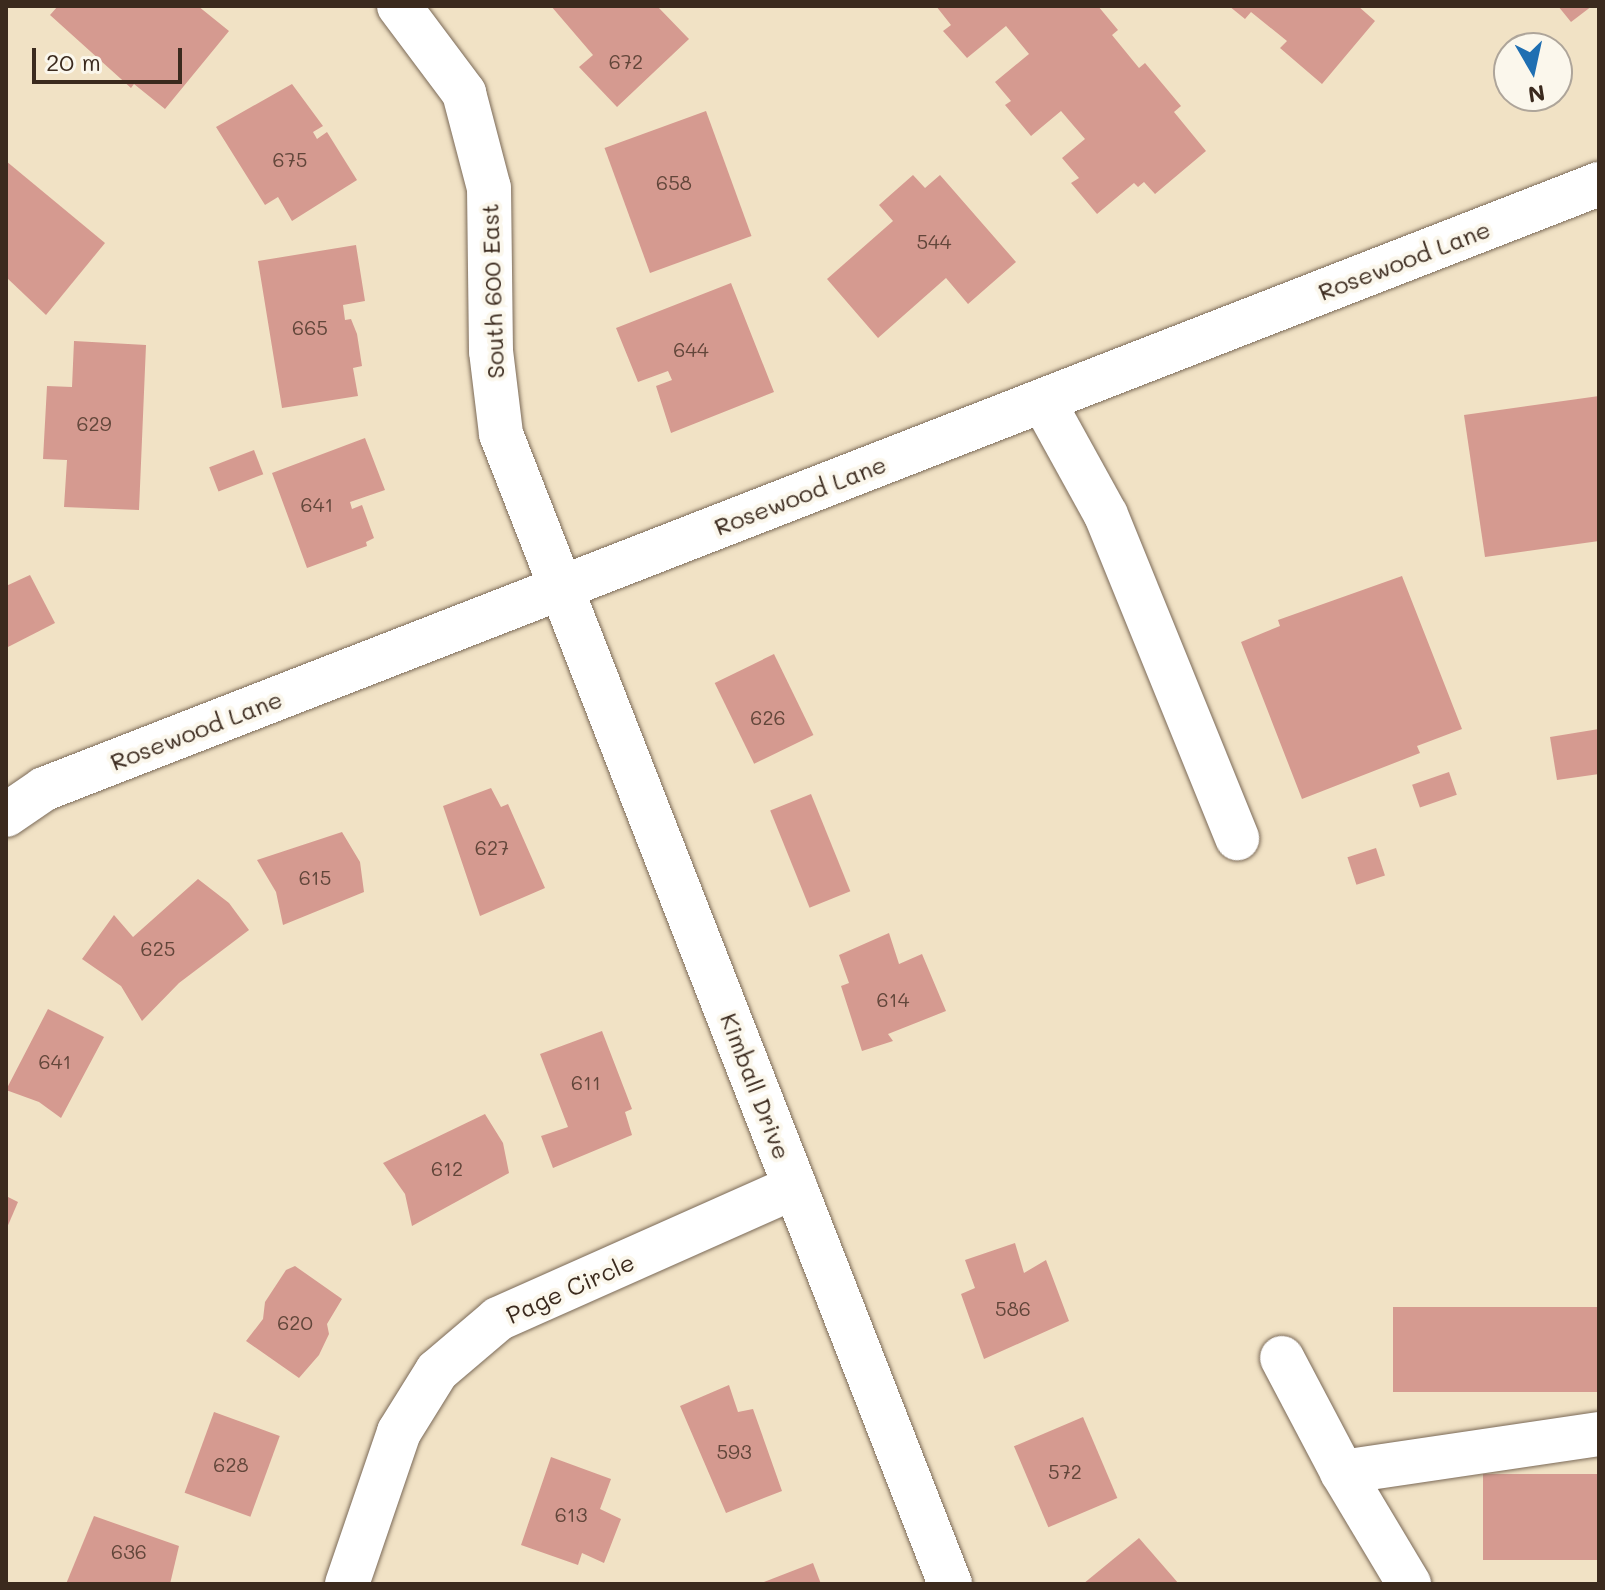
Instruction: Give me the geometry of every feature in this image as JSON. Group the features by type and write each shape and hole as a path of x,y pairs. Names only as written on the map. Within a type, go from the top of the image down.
{"street":[{"name":"South 600 East","path":"399,6 464,93 489,188 491,351 501,434 561,588"},
{"name":"Rosewood Lane","path":"6,815 44,789 1599,184"},
{"path":"1043,401 1106,515 1237,838"},
{"name":"Kimball Drive","path":"561,588 950,1584"},
{"name":"Page Circle","path":"347,1584 399,1432 437,1371 498,1319 795,1187"},
{"path":"1282,1358 1342,1472 1409,1584"},
{"path":"1342,1472 1599,1434"}],"building":[{"path":"58,6 198,6 229,31 165,109 134,84 131,88 50,15"},
{"path":"551,6 657,6 689,39 617,107 579,67 593,55"},
{"path":"936,6 1098,6 1118,30 1112,35 1139,68 1145,63 1181,106 1174,112 1206,151 1155,194 1144,182 1138,187 1134,183 1097,214 1071,183 1079,178 1062,158 1085,139 1061,111 1031,136 1005,105 1011,101 995,82 1029,54 1006,26 967,58 943,31 951,25"},
{"path":"1229,6 1358,6 1375,21 1322,84 1280,48 1287,41 1251,12 1245,19"},
{"path":"1558,6 1592,6 1571,22"},
{"path":"292,84 323,126 313,132 317,139 327,132 357,180 292,221 278,197 265,205 216,127"},
{"path":"706,111 751,236 650,273 605,148"},
{"path":"6,161 105,243 46,315 6,277"},
{"path":"913,175 925,188 940,175 1016,262 968,304 946,278 878,338 827,279 893,221 879,205"},
{"path":"356,245 365,301 343,305 345,320 351,319 357,334 362,366 353,368 358,396 282,408 258,261"},
{"path":"731,283 774,392 671,433 656,386 672,380 668,371 638,382 616,328"},
{"path":"74,341 146,345 139,510 64,507 67,460 43,459 47,386 72,387"},
{"path":"1599,396 1599,541 1485,557 1464,415"},
{"path":"365,438 385,490 350,502 352,509 362,505 374,538 366,542 367,546 307,568 272,473"},
{"path":"254,450 263,474 219,491 209,467"},
{"path":"30,575 55,623 6,648 6,586"},
{"path":"1402,576 1462,729 1417,746 1420,753 1302,799 1241,642 1280,626 1278,620"},
{"path":"774,654 813,735 754,764 715,683"},
{"path":"1599,729 1599,774 1557,780 1550,737"},
{"path":"1449,772 1457,795 1420,807 1412,785"},
{"path":"491,788 501,807 508,804 545,888 480,916 443,806"},
{"path":"811,794 850,891 810,908 770,810"},
{"path":"342,832 360,862 364,892 283,925 276,892 257,860"},
{"path":"1376,848 1385,876 1356,885 1347,857"},
{"path":"198,879 229,903 249,930 179,983 142,1021 121,986 82,959 114,915 133,937"},
{"path":"889,933 899,964 922,954 946,1011 888,1034 893,1041 862,1051 841,986 849,983 839,955"},
{"path":"48,1009 104,1037 61,1118 39,1102 6,1090"},
{"path":"602,1031 632,1109 625,1112 632,1135 553,1168 541,1136 568,1127 540,1054"},
{"path":"485,1114 503,1143 509,1173 412,1226 405,1194 383,1163"},
{"path":"6,1196 18,1202 6,1230"},
{"path":"1015,1243 1024,1273 1046,1260 1069,1321 984,1359 961,1294 975,1288 965,1260"},
{"path":"295,1266 342,1299 327,1324 329,1334 319,1355 299,1378 246,1341 263,1319 265,1302 286,1270"},
{"path":"1393,1307 1599,1307 1599,1392 1393,1392"},
{"path":"729,1385 738,1412 753,1409 782,1491 726,1513 680,1406"},
{"path":"214,1412 280,1436 250,1517 185,1493"},
{"path":"1083,1417 1117,1498 1048,1527 1014,1446"},
{"path":"551,1457 611,1479 600,1509 621,1519 604,1563 582,1553 578,1565 521,1545"},
{"path":"1483,1474 1599,1474 1599,1560 1483,1560"},
{"path":"94,1516 179,1546 170,1584 66,1584"},
{"path":"1139,1538 1179,1584 1083,1584"},
{"path":"813,1563 821,1584 759,1584"}]}
